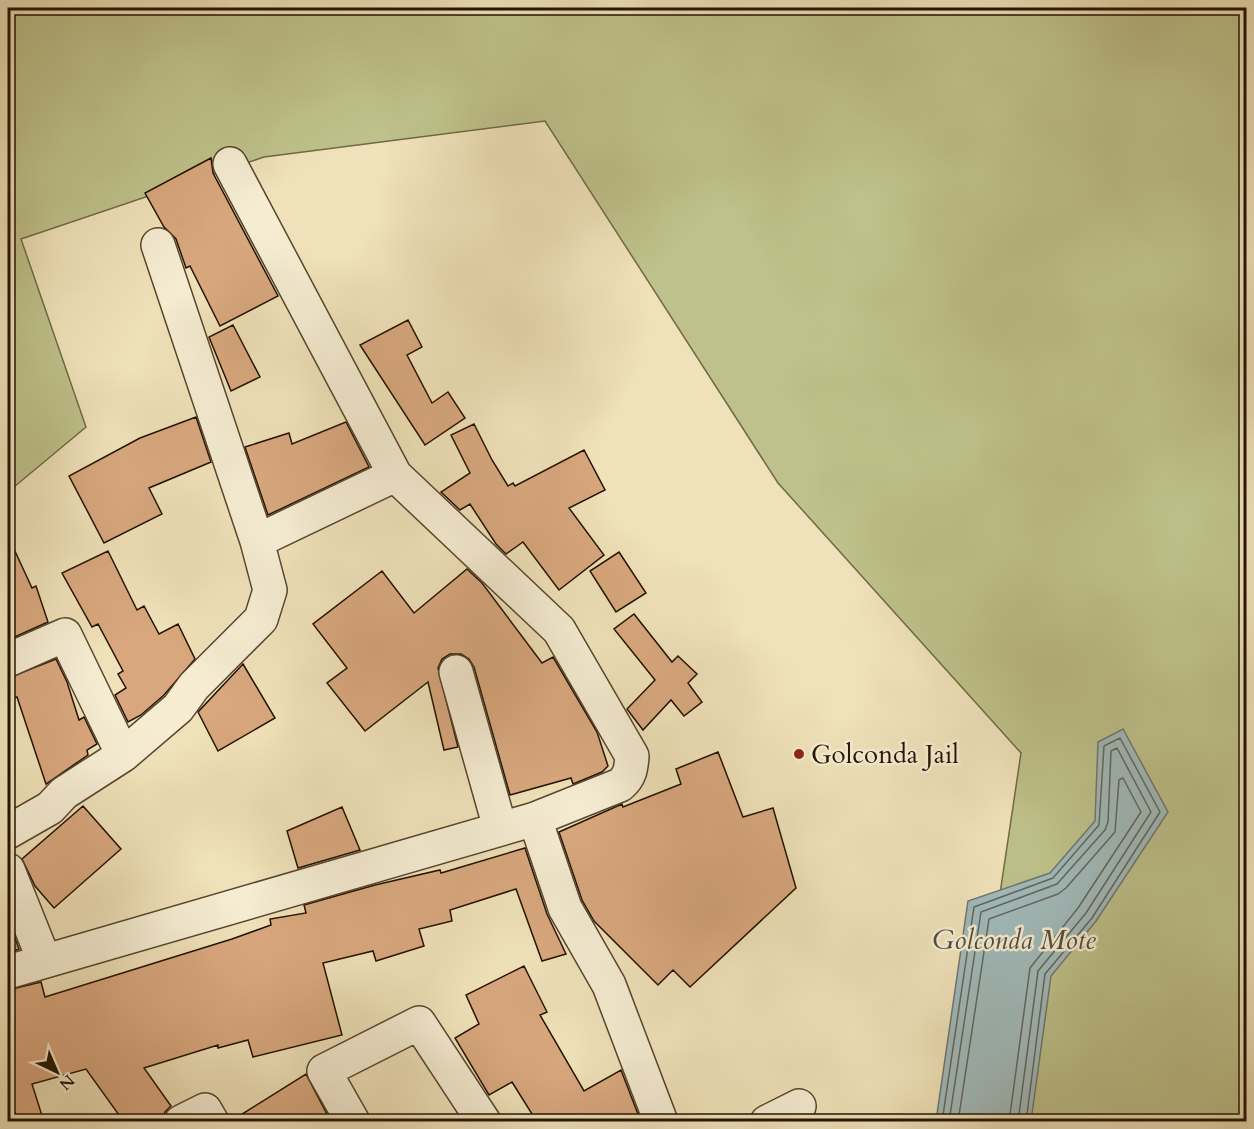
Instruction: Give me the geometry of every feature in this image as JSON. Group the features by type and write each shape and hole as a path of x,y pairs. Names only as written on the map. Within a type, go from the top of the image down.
{"street":[{"path":"8,972 535,819 620,785 628,778 633,756 559,630 395,475 230,164"},
{"path":"8,832 50,808 64,793 123,755 178,708 194,686 261,619 270,590 257,541 158,245"},
{"path":"257,541 395,475"},
{"path":"8,660 65,635 123,755"},
{"path":"456,672 500,828"},
{"path":"535,819 565,908 609,985 661,1122"},
{"path":"8,870 44,960"},
{"path":"353,1122 324,1071 419,1023 484,1122"},
{"path":"767,1122 798,1106"},
{"path":"181,1122 205,1110 212,1122"}],"green space":[{"path":"8,8 1246,8 1246,1121 966,1121 1021,753 778,483 545,121 264,157 21,239 86,427 8,492"}],"water":[{"name":"Golconda Mote","path":"1123,729 1168,812 1096,921 1051,976 1031,1121 936,1121 968,901 1050,873 1095,821 1098,742"}],"building":[{"path":"211,158 213,173 278,296 220,326 190,266 186,268 176,239 164,227 145,193"},
{"path":"408,320 422,347 407,355 432,403 448,392 465,418 425,445 360,345"},
{"path":"233,325 260,377 231,391 209,337"},
{"path":"196,417 211,462 149,488 162,514 104,543 69,476 140,438"},
{"path":"346,422 369,467 268,515 245,447 289,433 292,444"},
{"path":"474,424 508,486 513,483 515,486 584,450 605,490 569,508 604,555 559,590 523,542 506,554 496,544 470,504 460,510 441,492 470,473 451,435"},
{"path":"8,536 32,588 36,586 48,622 8,640"},
{"path":"108,551 137,610 144,606 159,634 178,624 195,659 164,695 141,715 128,722 115,695 126,688 118,674 123,671 98,624 92,627 62,573"},
{"path":"619,552 646,593 616,612 590,571"},
{"path":"467,569 482,583 542,663 553,657 597,732 608,766 602,772 573,784 571,778 510,795 474,667 469,659 461,654 450,654 442,659 438,668 458,747 444,750 428,682 365,731 327,683 347,668 313,624 382,571 414,613"},
{"path":"634,614 672,662 678,656 697,674 688,683 702,702 684,716 671,700 643,730 627,709 655,680 614,629"},
{"path":"56,659 67,682 79,720 84,717 97,744 87,750 88,755 46,784 17,697 8,700 8,678"},
{"path":"243,664 275,718 218,751 198,712"},
{"path":"718,752 743,817 773,808 796,888 690,987 673,970 658,985 594,921 582,900 559,832 622,804 623,807 681,784 676,769"},
{"path":"83,806 121,849 54,908 35,886 22,859"},
{"path":"342,807 360,850 298,868 287,831"},
{"path":"525,848 547,914 566,954 542,961 516,889 450,910 452,921 419,929 424,946 376,961 373,951 323,963 342,1035 253,1057 248,1040 218,1048 218,1045 144,1068 171,1106 165,1112 162,1122 124,1122 86,1069 32,1084 44,1122 18,1122 8,1092 8,990 41,982 45,997 232,939 271,925 270,919 306,913 304,905 375,885 440,870 441,873"},
{"path":"8,919 19,949 8,953"},
{"path":"524,966 547,1012 540,1015 584,1091 621,1070 641,1122 537,1122 512,1082 489,1095 455,1038 479,1024 466,995"},
{"path":"306,1074 331,1122 231,1122 231,1121"}],"place":[{"name":"Golconda Jail","path":"799,754"}]}
